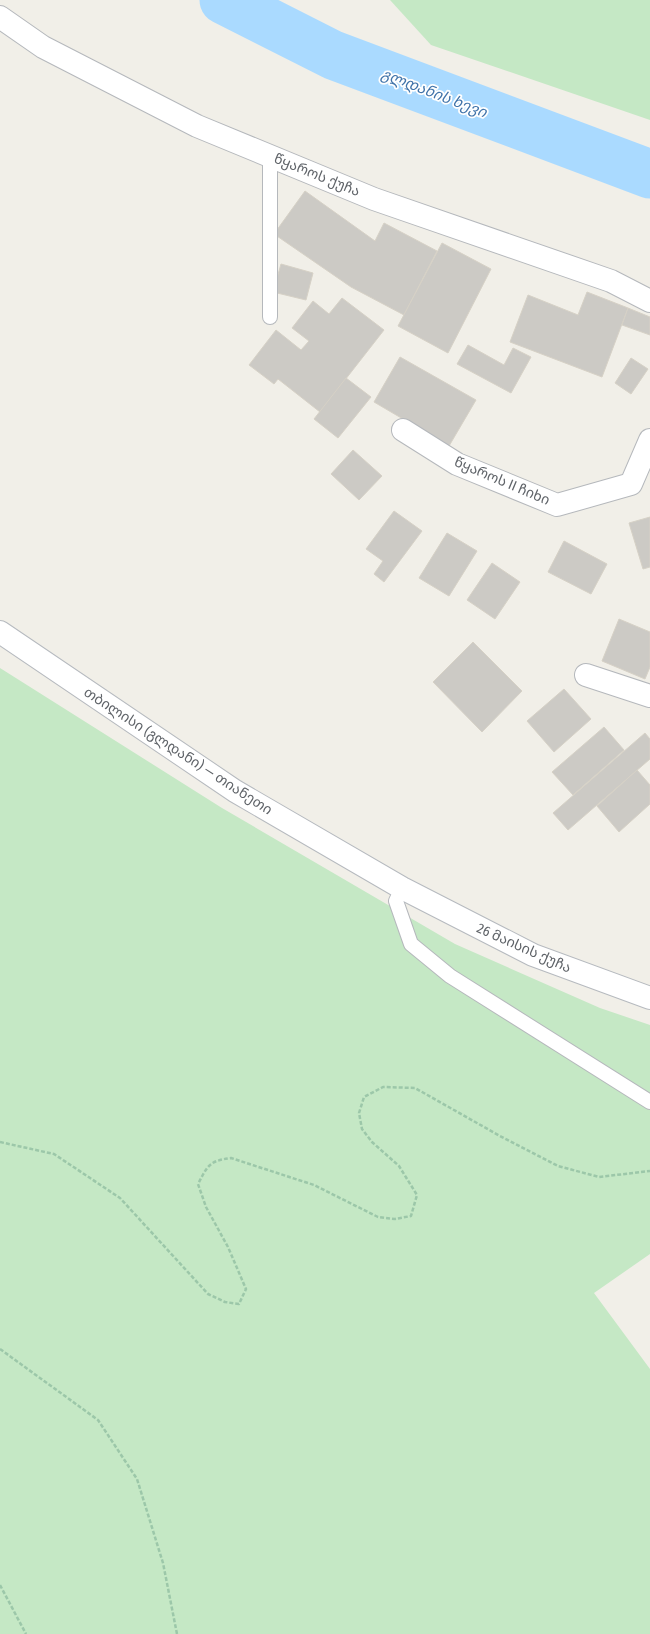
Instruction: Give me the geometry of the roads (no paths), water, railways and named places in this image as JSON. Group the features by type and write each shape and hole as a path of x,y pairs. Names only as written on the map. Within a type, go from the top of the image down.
{"street":[{"name":"წყაროს ქუჩა","path":"0,17 43,47 197,126 374,198 611,281 650,300"},
{"name":"წყაროს II ჩიხი","path":"403,430 457,464 557,505 631,484 650,440"},
{"name":"თბილისი (გლდანი) — თიანეთი","path":"0,632 235,791 402,888"},
{"path":"586,675 650,696"},
{"name":"26 მაისის ქუჩა","path":"402,888 533,955 650,998"}],"lane":[{"path":"270,156 270,317"},
{"path":"402,888 396,901 411,944 450,976 650,1102"}],"waterway":[{"name":"გლდანის ხევი","path":"224,0 333,55 650,174"}]}
